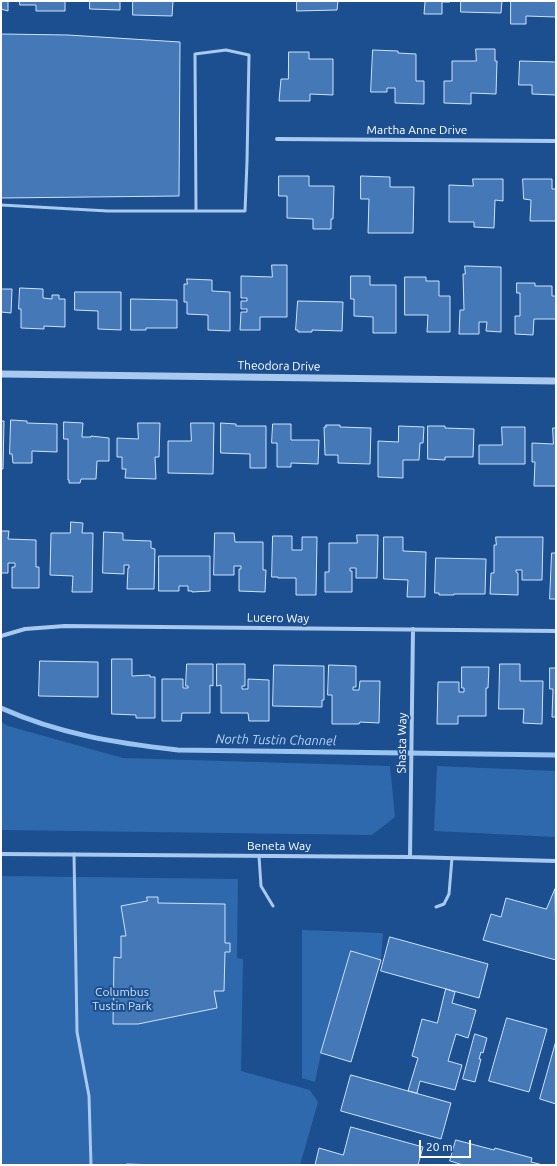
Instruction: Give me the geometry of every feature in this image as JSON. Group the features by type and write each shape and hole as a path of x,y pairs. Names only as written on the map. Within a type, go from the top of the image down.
{"street":[{"name":"Martha Anne Drive","path":"277,139 556,141"},
{"name":"Theodora Drive","path":"1,374 556,381"},
{"name":"Lucero Way","path":"1,636 25,629 65,626 556,631"},
{"name":"Shasta Way","path":"410,857 413,629"},
{"name":"Beneta Way","path":"1,854 410,857 556,861"}],"lane":[{"path":"1,205 108,211 196,211 245,211 248,162 249,55 226,50 195,54 196,211"},
{"path":"74,854 77,1032 89,1096 91,1165"},
{"path":"259,856 261,886 273,906"},
{"path":"436,907 444,904 449,894 452,858"}],"green space":[{"path":"1,722 8,726 123,758 390,766 395,817 372,835 1,830"},
{"path":"437,766 556,771 556,837 434,831"},
{"name":"Columbus Tustin Park","path":"1,876 238,879 237,958 243,959 241,1071 310,1090 318,1102 300,1165 1,1165"},
{"path":"302,930 383,933 381,960 351,951 321,1053 315,1082 302,1078"}],"building":[{"path":"1,1 8,1 8,11 1,9"},
{"path":"20,1 65,1 65,11 36,11 36,5 20,5"},
{"path":"90,1 120,1 120,10 90,9"},
{"path":"133,1 173,1 172,16 133,15"},
{"path":"297,1 338,1 337,10 297,11"},
{"path":"404,1 450,2 442,2 442,14 424,14 425,2"},
{"path":"461,1 502,1 501,13 461,12"},
{"path":"511,1 556,1 556,17 526,16 526,24 511,24"},
{"path":"1,34 68,35 180,42 179,196 1,198"},
{"path":"476,49 495,49 495,61 497,61 496,94 471,93 471,104 444,103 444,81 452,81 452,61 476,61"},
{"path":"373,50 398,51 398,53 416,54 416,81 424,81 424,104 395,103 395,88 387,88 387,92 371,92"},
{"path":"289,52 309,52 309,59 333,59 333,95 310,94 310,101 279,101 281,79 288,79"},
{"path":"520,61 556,62 556,95 532,94 532,85 519,85"},
{"path":"279,176 309,176 309,186 334,186 333,219 331,219 331,229 313,229 313,219 287,218 287,196 279,196"},
{"path":"361,176 390,177 390,187 414,187 413,233 368,233 369,199 361,199"},
{"path":"473,179 503,179 503,201 495,200 494,228 474,227 474,222 449,222 449,185 473,186"},
{"path":"523,179 552,179 552,189 556,189 556,221 530,221 531,200 524,199"},
{"path":"272,265 287,265 287,317 260,317 260,330 240,330 241,312 247,312 247,309 241,309 241,301 247,301 247,298 241,298 241,276 272,277"},
{"path":"465,266 501,267 501,332 486,331 487,322 479,322 479,334 459,334 460,310 464,310 463,274 465,274"},
{"path":"351,276 370,276 370,285 396,285 396,333 373,333 373,317 354,316 354,299 351,299"},
{"path":"405,277 426,277 426,281 439,281 439,296 450,296 450,332 427,332 428,315 405,315"},
{"path":"187,279 212,280 212,291 230,292 230,331 208,330 208,315 187,314 187,302 184,302 184,284 187,284"},
{"path":"517,283 535,283 535,286 552,286 552,296 556,296 556,319 534,319 533,335 515,334 515,316 520,316 520,293 517,293"},
{"path":"20,288 43,289 43,298 52,299 52,295 59,295 59,299 65,299 65,327 44,326 44,329 21,328 21,309 19,309"},
{"path":"1,289 12,289 11,313 1,312"},
{"path":"75,292 121,292 121,330 98,329 98,311 75,310"},
{"path":"131,299 177,300 177,328 146,328 146,330 131,330"},
{"path":"298,301 343,302 342,331 312,330 312,332 298,332 298,330 296,330"},
{"path":"11,420 27,421 27,423 57,424 57,452 32,451 32,463 13,463 12,454 10,454"},
{"path":"1,421 4,421 3,469 1,469"},
{"path":"64,422 83,423 82,437 91,436 109,438 109,461 97,461 96,479 81,479 80,483 69,483 68,439 64,439"},
{"path":"138,423 160,423 159,457 155,457 156,479 125,478 126,469 122,469 122,457 117,457 117,438 138,439"},
{"path":"191,423 214,423 213,474 168,473 168,441 191,441"},
{"path":"221,423 236,424 236,426 266,426 266,468 250,468 250,454 221,453"},
{"path":"273,424 291,424 291,440 319,440 318,464 291,463 291,467 277,467 277,443 272,443"},
{"path":"326,425 371,428 370,464 338,463 338,455 325,455 324,427 326,427"},
{"path":"399,426 424,427 423,443 420,443 419,460 403,460 403,478 378,477 378,441 398,442"},
{"path":"428,426 474,429 473,457 445,457 445,460 428,459"},
{"path":"502,427 525,427 525,464 479,464 479,445 502,445"},
{"path":"553,428 556,428 556,486 534,486 535,462 532,462 532,443 553,444"},
{"path":"71,522 83,523 82,533 93,533 92,592 72,592 73,576 50,575 51,533 70,533"},
{"path":"1,531 9,531 8,539 36,540 36,567 39,567 39,588 12,588 12,567 15,567 15,563 8,563 8,573 1,573"},
{"path":"104,532 123,533 123,540 151,541 151,548 155,549 154,589 127,589 129,565 124,565 124,574 103,573"},
{"path":"215,533 234,533 235,542 263,542 263,570 266,570 265,592 239,591 239,569 241,569 241,566 234,566 234,575 214,575"},
{"path":"357,535 378,535 377,578 356,578 356,568 350,568 350,571 352,571 352,592 325,592 325,572 329,572 329,543 357,543"},
{"path":"273,536 292,536 292,550 302,550 302,537 317,537 316,595 296,595 296,578 272,577"},
{"path":"384,537 403,537 403,551 426,552 425,597 407,597 408,580 384,579"},
{"path":"496,537 543,537 542,580 522,580 522,570 516,570 518,573 518,595 490,594 491,573 494,573 494,545 496,545"},
{"path":"552,553 556,553 556,599 550,599"},
{"path":"159,556 210,556 210,591 192,592 188,591 188,586 179,586 179,591 159,591"},
{"path":"436,558 486,559 485,594 439,595 439,593 435,593"},
{"path":"112,659 132,659 132,676 150,675 150,677 155,677 155,718 136,718 136,715 112,714"},
{"path":"40,661 98,662 98,697 39,696"},
{"path":"187,664 213,664 213,686 210,685 210,713 182,713 181,721 162,721 162,679 183,679 183,688 188,688 188,686 186,686"},
{"path":"217,664 245,664 245,686 242,686 242,689 248,689 248,679 269,680 269,721 249,721 248,713 221,713 221,685 217,686"},
{"path":"500,664 520,664 520,681 543,681 542,724 523,723 524,709 499,709"},
{"path":"274,665 324,666 324,700 322,700 322,707 273,706"},
{"path":"329,665 356,666 356,687 353,687 353,690 359,690 360,681 380,681 379,723 360,722 359,724 332,724 332,695 328,695"},
{"path":"462,667 489,667 488,688 486,688 486,716 458,716 458,724 437,724 438,682 459,682 459,692 464,692 464,688 462,688"},
{"path":"550,668 556,668 556,717 552,717 553,689 550,689"},
{"path":"555,889 556,960 483,940 491,914 501,917 506,898 546,909"},
{"path":"147,897 158,897 158,903 225,904 225,943 230,943 230,952 225,952 224,991 214,991 217,1008 138,1024 113,1024 114,957 121,958 121,936 126,936 121,906 147,901"},
{"path":"390,937 488,964 479,998 381,971"},
{"path":"351,951 381,960 351,1062 321,1053"},
{"path":"446,989 455,992 452,1003 476,1010 468,1038 456,1034 448,1061 462,1065 455,1090 420,1081 417,1093 408,1091 418,1058 412,1056 422,1019 437,1023"},
{"path":"507,1018 547,1029 529,1092 489,1081"},
{"path":"475,1034 487,1038 483,1053 481,1052 479,1059 481,1059 475,1082 463,1079"},
{"path":"556,1041 556,1104 540,1099"},
{"path":"351,1075 451,1103 441,1139 341,1111"},
{"path":"351,1127 423,1147 418,1165 315,1165 319,1148 343,1155"},
{"path":"456,1140 494,1150 495,1148 532,1158 531,1162 543,1165 463,1165 450,1161"},
{"path":"127,1164 158,1165 127,1165"}],"waterway":[{"name":"North Tustin Channel","path":"1,708 44,725 66,731 132,744 178,750 556,755"}]}
